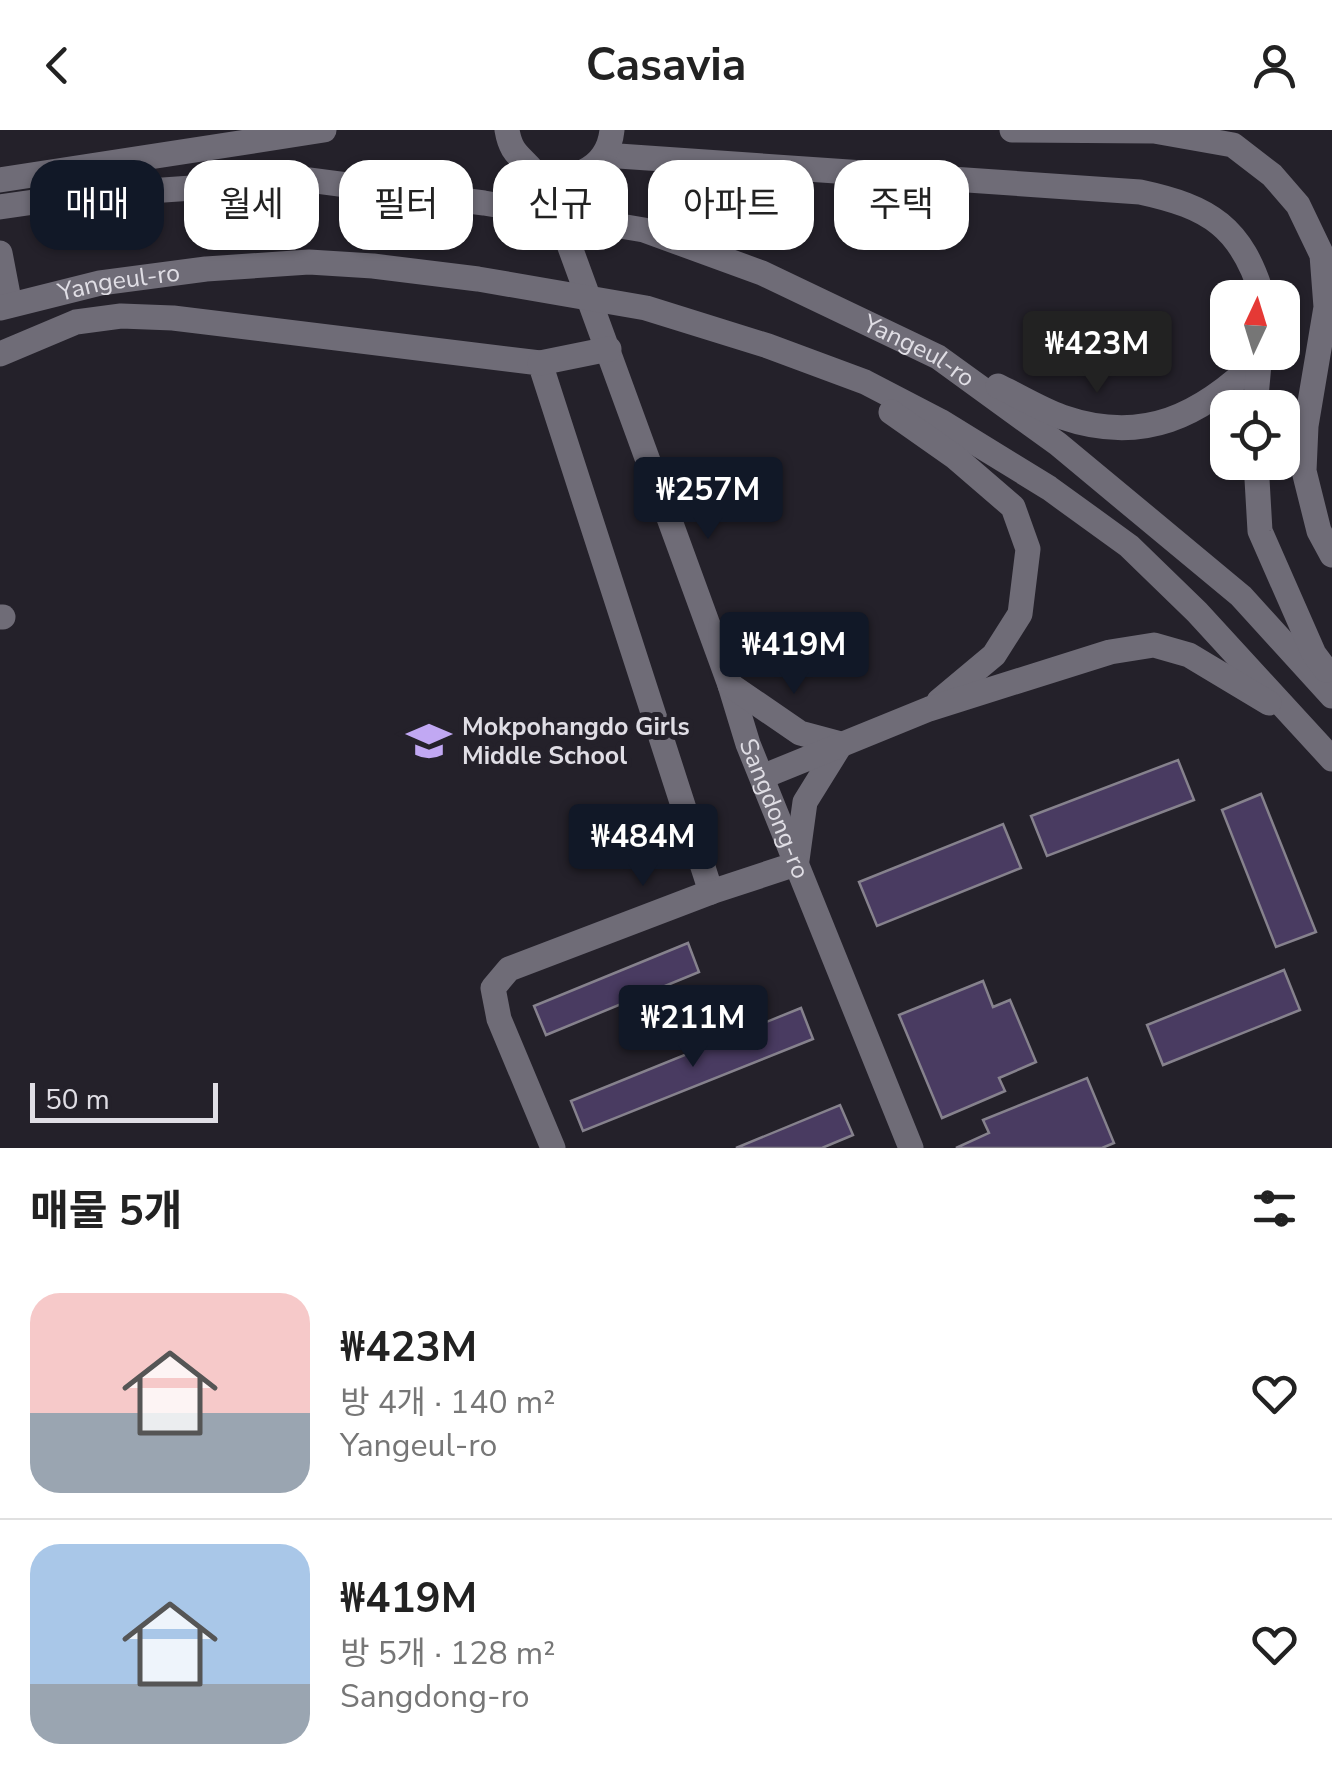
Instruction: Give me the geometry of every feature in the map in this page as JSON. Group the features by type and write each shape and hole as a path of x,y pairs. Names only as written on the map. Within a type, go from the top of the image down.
{"street":[{"path":"0,180 324,130"},
{"name":"Sangdong-ro","path":"507,130 519,160"},
{"path":"1012,130 1154,131 1233,145 1272,175 1298,205 1322,255 1326,307 1306,426 1304,470 1319,531 1332,556"},
{"path":"608,142 1154,195 1181,201 1219,220 1252,262 1257,280"},
{"name":"Yangeul-ro","path":"0,207 76,196 309,180 484,203 644,230 762,273 938,357 1058,444 1241,596 1332,696"},
{"name":"Sangdong-ro","path":"571,250 762,777 910,1148"},
{"path":"0,253 5,306"},
{"name":"Yangeul-ro","path":"5,306 100,283 256,264 309,262 478,279 646,308 768,346 865,382 940,422 1049,488 1129,546 1197,612 1332,761"},
{"path":"0,354 76,322 122,316 173,318 540,363 610,349"},
{"path":"768,346 900,416 955,456 1012,507 1028,548 1020,614 994,656 929,709"},
{"path":"938,357 1062,417 1119,428 1172,422 1227,390 1246,370"},
{"path":"540,363 710,892"},
{"path":"1257,480 1260,532 1314,654 1332,678"},
{"path":"762,777 929,709 1110,652 1154,645 1189,655 1267,702 1332,761"},
{"path":"730,685 800,733 841,744"},
{"path":"553,1148 500,1019 494,988 509,969 710,892 796,864 805,802 841,744"}],"building":[{"path":"1178,760 1194,800 1047,856 1031,816"},
{"path":"1261,794 1316,932 1276,947 1222,810"},
{"path":"1003,824 1021,868 877,926 859,882"},
{"path":"688,943 699,972 546,1035 534,1006"},
{"path":"1284,970 1300,1010 1163,1065 1147,1025"},
{"path":"983,981 993,1007 1010,1000 1036,1062 999,1078 1005,1091 942,1118 899,1015"},
{"path":"801,1008 813,1039 583,1131 571,1101"},
{"path":"1087,1078 1114,1143 1102,1148 956,1148 989,1133 983,1120"},
{"path":"840,1105 853,1135 822,1148 736,1148"}],"place":[{"name":"Mokpohangdo Girls Middle School","path":"429,741"}]}
